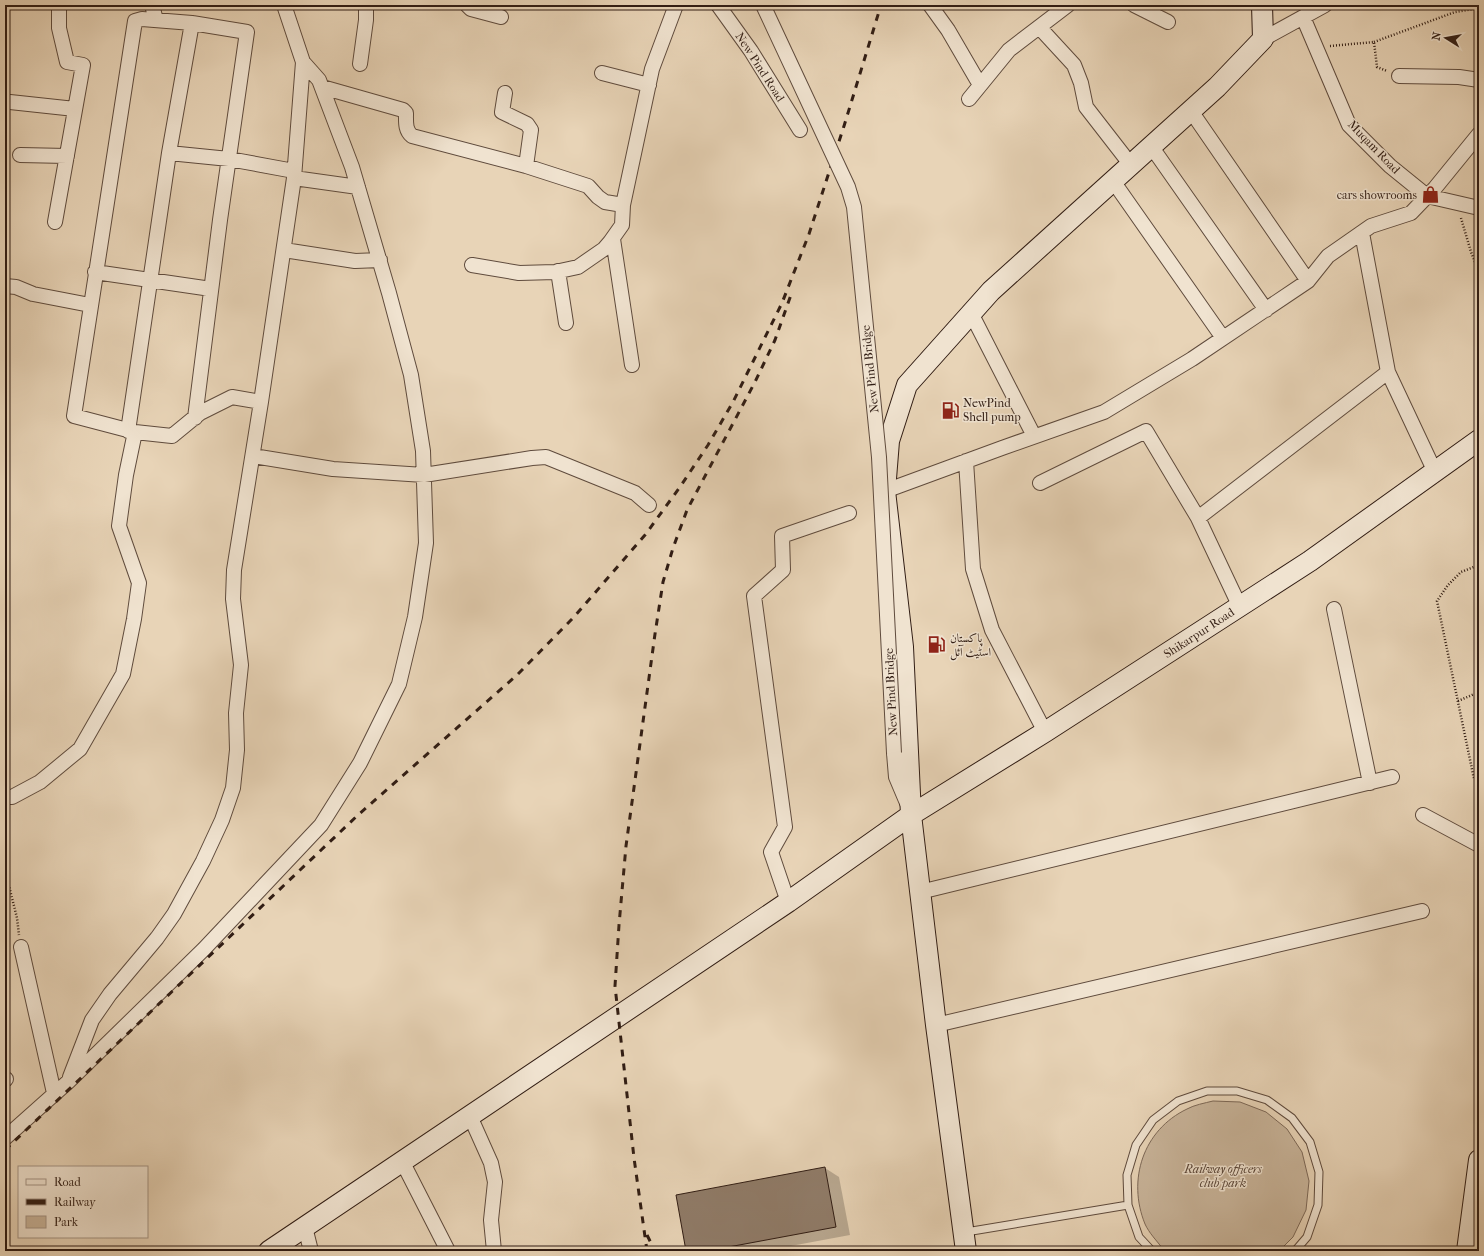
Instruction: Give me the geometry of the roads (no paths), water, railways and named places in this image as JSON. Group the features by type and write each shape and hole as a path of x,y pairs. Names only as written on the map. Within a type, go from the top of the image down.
{"main road":[{"path":"965,1242 936,1025 911,815 903,646 886,491 889,441 907,385 991,291 1217,88 1263,39 1262,5"},
{"name":"Shikarpur Road","path":"269,1251 788,902 911,815 1045,732 1310,561 1479,440"},
{"path":"1467,1251 1479,1160"}],"street":[{"path":"56,222 83,65 67,62 58,28 59,5"},
{"path":"152,5 156,20"},
{"path":"69,1081 92,1020 110,994 157,938 174,914 222,820 233,788 237,750 236,713 241,666 233,599 234,570 284,250 294,175 302,62 284,5"},
{"path":"360,64 366,20 366,5"},
{"path":"467,5 471,9 502,17"},
{"path":"472,265 519,273 558,271 578,268 604,249 612,239 622,225 623,205 652,69 676,5"},
{"name":"New Pind Road","path":"718,5 751,50 800,130"},
{"name":"New Pind Bridge","path":"763,5 848,187 854,207 879,457 896,777 911,815"},
{"path":"930,5 948,30 980,85"},
{"path":"969,99 1009,50 1068,5"},
{"path":"1134,5 1168,22"},
{"path":"1263,39 1325,5"},
{"name":"Muqam Road","path":"1303,17 1349,124 1390,166 1427,196 1479,208"},
{"path":"195,418 211,289 247,32 192,23 142,19 135,21 95,272 74,416 131,432 172,436 195,418 200,413 232,398 261,402"},
{"path":"5,797 12,797 40,782 80,749 123,674 134,619 139,584 119,526 150,280 169,153 192,23"},
{"path":"1039,27 1074,65 1081,83 1086,107 1131,165"},
{"path":"5,1138 69,1081 204,949 322,825 360,763 399,684 415,617 426,543 423,451 411,375 380,260 358,187 320,80 302,62"},
{"path":"602,72 649,85"},
{"path":"1399,76 1459,76 1479,80"},
{"path":"322,87 404,110 406,113 408,133 412,136 526,166 588,186 605,202 623,205"},
{"path":"505,93 502,112 527,124 531,130 526,166"},
{"path":"10,102 75,108"},
{"path":"1190,112 1308,281"},
{"path":"886,491 1034,436 1104,412 1223,338 1308,281 1328,256 1371,226 1411,212 1427,196 1479,134"},
{"path":"1151,146 1266,310"},
{"path":"169,153 229,159 294,175 358,187"},
{"path":"20,155 67,156"},
{"path":"1113,181 1223,338"},
{"path":"1362,233 1388,372 1435,472"},
{"path":"612,239 632,366"},
{"path":"284,250 355,261 380,260"},
{"path":"558,271 566,323"},
{"path":"95,272 211,289"},
{"path":"5,286 16,287 33,294 90,305"},
{"path":"971,313 1034,436"},
{"path":"1198,518 1388,372"},
{"path":"1040,483 1146,431 1198,518 1240,607"},
{"path":"253,456 333,469 424,475 546,457 635,492 649,505"},
{"path":"966,461 973,569 992,630 1045,732"},
{"path":"788,902 771,852 785,827 754,596 783,570 782,536 849,513"},
{"path":"1334,610 1370,782"},
{"path":"920,892 1392,777"},
{"path":"1423,815 1479,845"},
{"path":"936,1025 1422,911"},
{"path":"21,947 54,1093"},
{"path":"470,1116 491,1163 494,1176 495,1182 491,1220 494,1251"},
{"path":"402,1161 448,1251"},
{"path":"305,1226 311,1251"}],"lane":[{"path":"1152,1251 1139,1237 1128,1205 1127,1174 1136,1145 1153,1120 1178,1101 1207,1091 1237,1091 1267,1100 1292,1118 1310,1142 1319,1172 1318,1205 1307,1237 1294,1251"},
{"path":"965,1242 1128,1205"}],"railway":[{"path":"5,1150 358,815 517,675 574,617 645,535 708,445 733,402 782,303 809,234 881,5"},
{"path":"647,1251 634,1158 615,986 626,846 655,634 663,582 673,548 687,510 755,382 775,340 792,292"},
{"path":"647,1235 655,1251"}],"place":[{"name":"cars showrooms","path":"1430,195"},
{"name":"NewPind Shell pump","path":"950,410"},
{"name":"پاکستان اسٹیٹ آئل","path":"937,645"}],"park label":[{"name":"Railway officers club park","path":"1223,1176"}]}
